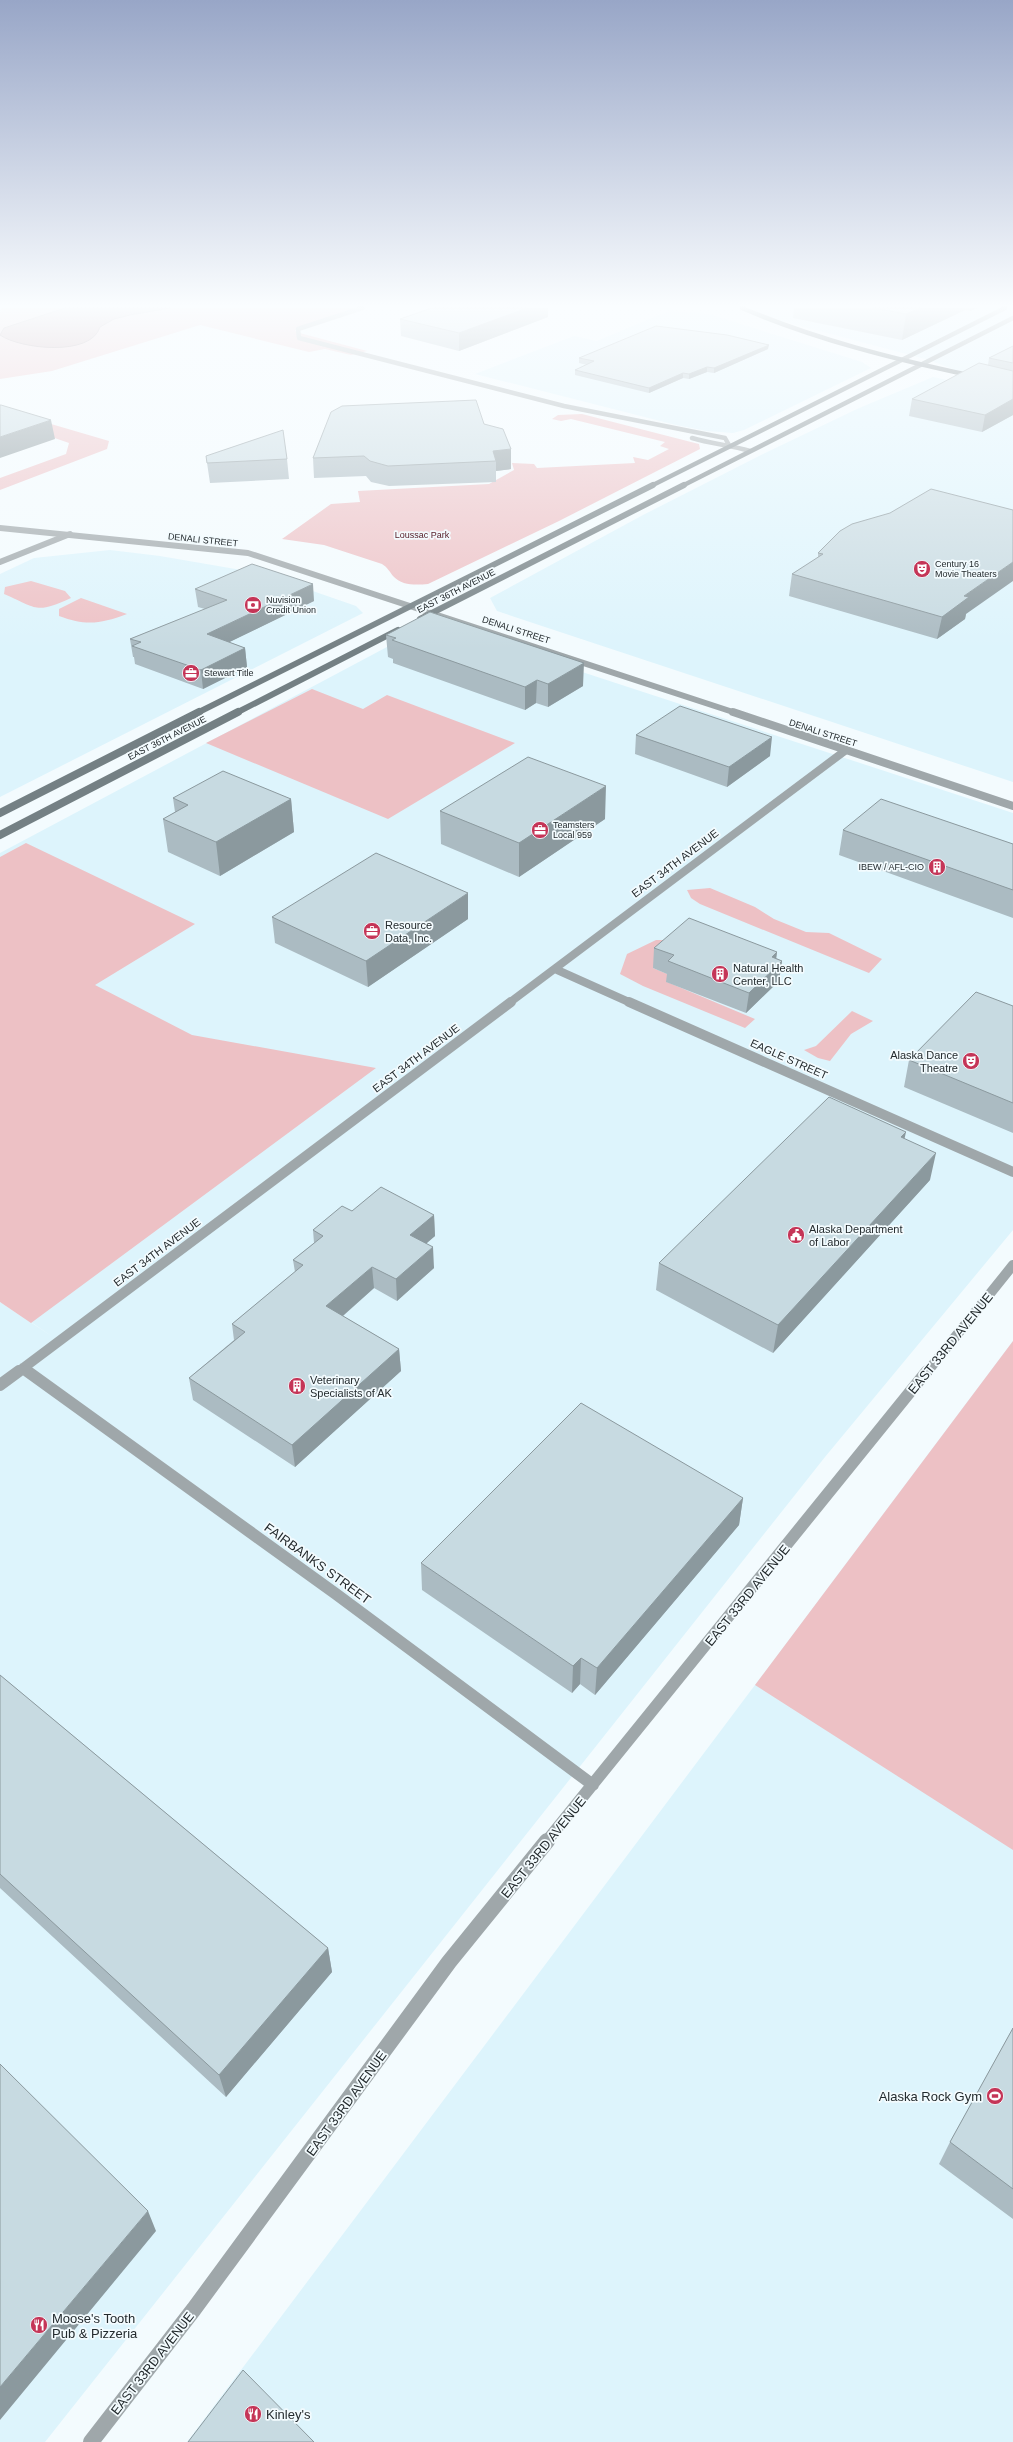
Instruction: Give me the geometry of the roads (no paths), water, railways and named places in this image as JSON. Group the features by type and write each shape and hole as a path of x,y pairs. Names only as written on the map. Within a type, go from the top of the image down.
{"main road":[{"name":"EAST 36TH AVENUE","path":"0,813 411,605 779,422"},
{"name":"EAST 36TH AVENUE","path":"0,835 411,623 807,422"}],"street":[{"path":"639,422 668,429 725,438 731,446"},
{"path":"668,429 718,446 731,446 750,451"},
{"name":"DENALI STREET","path":"0,528 70,534 248,554 434,612 1013,806"},
{"path":"0,562 70,534"},
{"name":"EAST 34TH AVENUE","path":"0,1385 846,750"},
{"name":"EAGLE STREET","path":"555,969 1013,1172"},
{"name":"EAST 33RD AVENUE","path":"91,2442 194,2309 449,1962 1013,1265"},
{"name":"FAIRBANKS STREET","path":"23,1368 336,1594 593,1785"}],"place":[{"name":"Century 16 Movie Theaters","path":"922,569"},
{"name":"Nuvision Credit Union","path":"253,605"},
{"name":"Stewart Title","path":"191,673"},
{"name":"Teamsters Local 959","path":"540,830"},
{"name":"IBEW / AFL-CIO","path":"937,867"},
{"name":"Resource Data, Inc.","path":"372,931"},
{"name":"Natural Health Center, LLC","path":"720,974"},
{"name":"Alaska Dance Theatre","path":"971,1061"},
{"name":"Alaska Department of Labor","path":"796,1235"},
{"name":"Veterinary Specialists of AK","path":"297,1386"},
{"name":"Alaska Rock Gym","path":"995,2096"},
{"name":"Moose's Tooth Pub & Pizzeria","path":"39,2325"},
{"name":"Kinley's","path":"253,2414"}],"park label":[{"name":"Loussac Park","path":"422,535"}]}
